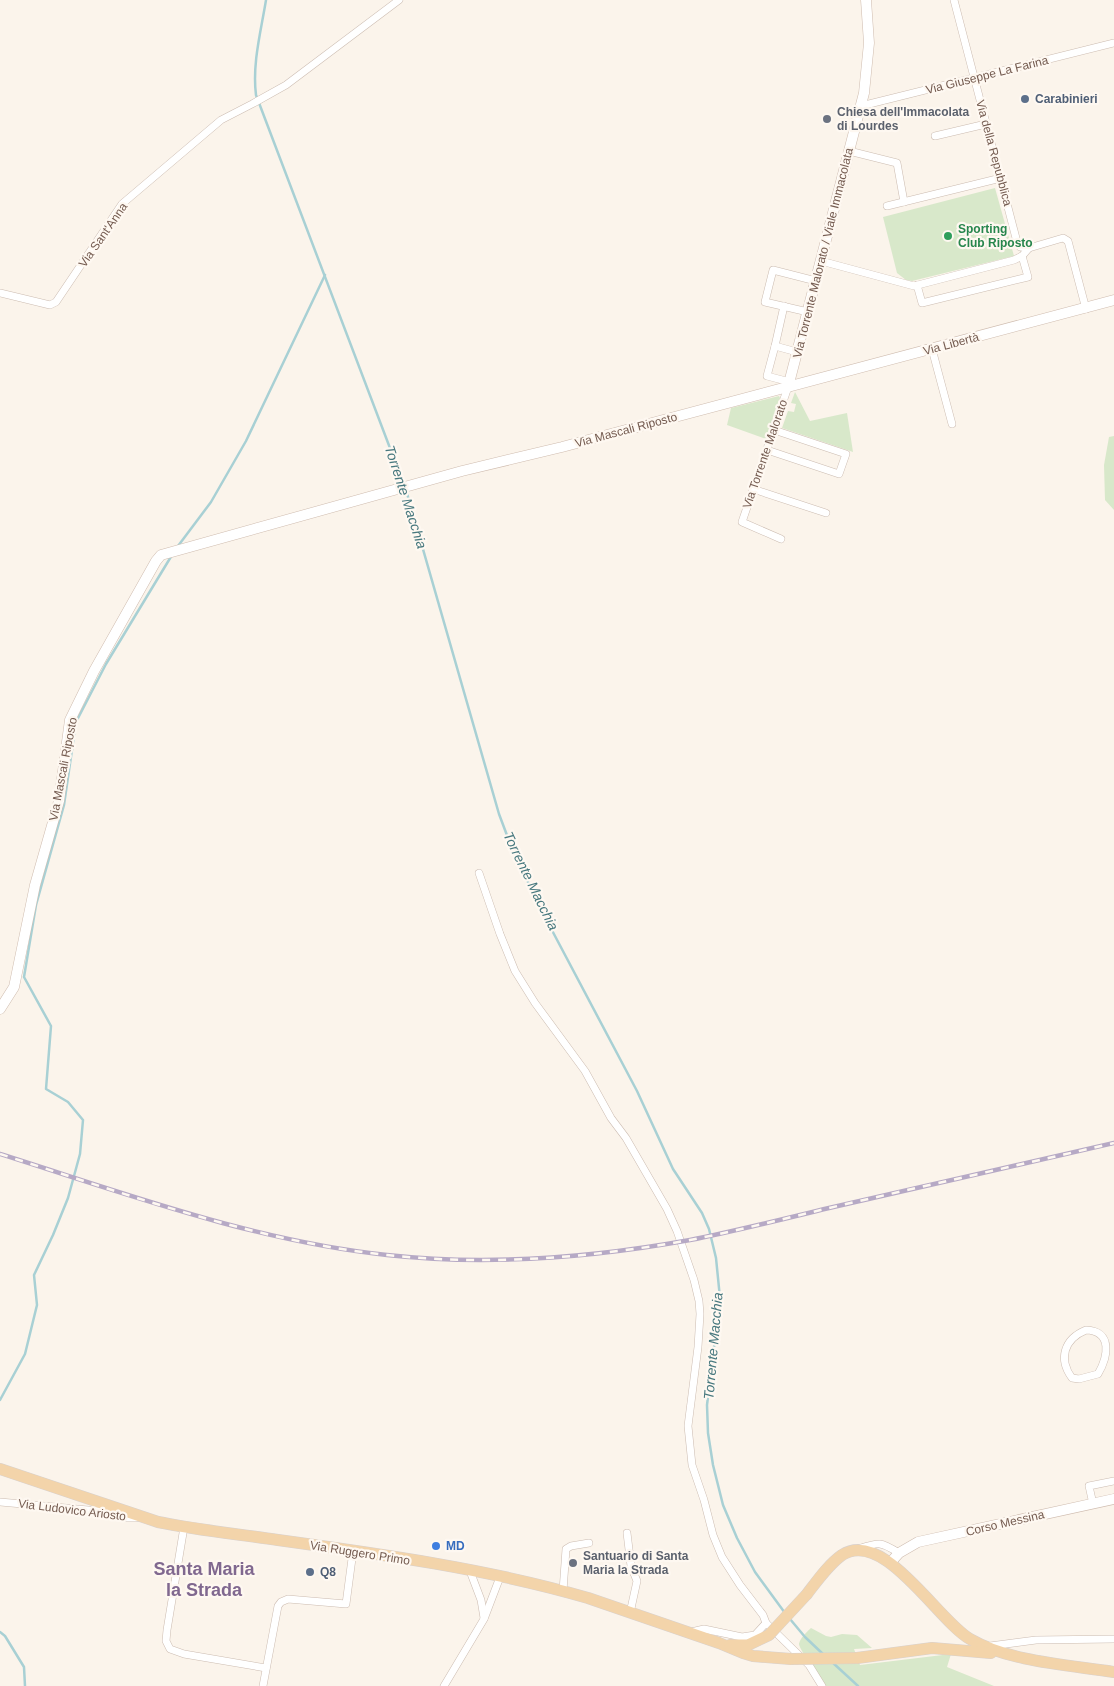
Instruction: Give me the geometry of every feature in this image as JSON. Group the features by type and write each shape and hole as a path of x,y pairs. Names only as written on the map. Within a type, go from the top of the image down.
{"main road":[{"name":"Via Ruggero Primo","path":"0,1469 144,1518 184,1527 352,1551 470,1571 563,1591 719,1643"},
{"path":"719,1643 737,1646 748,1645 806,1594 834,1562 844,1554 856,1550 874,1553 890,1563 912,1582 950,1624 970,1639 1015,1656"},
{"path":"768,1629 764,1644 765,1649 777,1658"},
{"path":"719,1643 753,1656 791,1659 857,1658 932,1648 958,1642 961,1637 959,1631"},
{"path":"932,1648 1015,1656 1114,1672"}],"street":[{"name":"Via Sant'Anna","path":"0,293 50,305 56,302 122,204 221,120 264,98 286,84 399,0"},
{"name":"Via Torrente Malorato / Viale Immacolata","path":"789,384 860,106 869,43 866,0"},
{"name":"Via della Repubblica","path":"954,0 1017,242 1020,247 1029,248"},
{"name":"Via Giuseppe La Farina","path":"860,106 1114,43"},
{"path":"934,136 986,124"},
{"path":"849,151 897,163 904,202"},
{"path":"887,206 1001,178"},
{"path":"821,262 914,286 1014,260 1022,256 1029,248 1063,238 1068,241 1086,309"},
{"path":"917,285 922,304 1028,277 1022,256"},
{"path":"808,312 765,302 773,270 816,281"},
{"name":"Via Libertà","path":"789,384 932,349 1114,300"},
{"path":"784,306 767,376 789,384"},
{"path":"775,346 798,352"},
{"path":"932,349 952,424"},
{"name":"Via Torrente Malorato","path":"781,540 742,522 789,384"},
{"name":"Via Mascali Riposto","path":"0,1009 14,987 35,885 59,801 70,720 94,671 161,555 462,471 562,447 789,384"},
{"path":"767,450 839,474 844,460 846,454 774,430"},
{"path":"753,489 826,514"},
{"path":"479,873 515,971 535,1003 585,1071 611,1118 626,1138 667,1209 677,1231 699,1300 698,1347 688,1426 692,1465 713,1535 722,1557 763,1615 768,1629 809,1665 822,1686"},
{"path":"1094,1330 1100,1334 1110,1347 1098,1374 1079,1379 1072,1378 1064,1355 1069,1342 1078,1333 1094,1330"},
{"path":"1093,1504 1089,1486 1114,1481"},
{"name":"Corso Messina","path":"899,1553 918,1542 1114,1499"},
{"name":"Via Ludovico Ariosto","path":"0,1502 99,1512 124,1518 144,1518"},
{"path":"184,1527 167,1630 166,1641 170,1649 184,1654 266,1668"},
{"path":"627,1534 630,1566 637,1581 630,1612"},
{"path":"563,1591 566,1549 571,1546 589,1543"},
{"path":"856,1550 872,1544 884,1543 899,1553 890,1563"},
{"path":"263,1686 278,1606 281,1602 288,1599 346,1604 352,1551"},
{"path":"470,1571 481,1600 484,1619"},
{"path":"444,1686 484,1619 500,1577"},
{"path":"688,1632 704,1630 742,1638 768,1629"},
{"path":"986,1646 1036,1640 1114,1639"}],"green space":[{"name":"Sporting Club Riposto","path":"995,188 1014,256 912,281 906,280 897,273 883,217"},
{"path":"795,392 810,421 847,413 853,452 782,428 788,411 794,412 796,404 791,403"},
{"path":"779,396 780,398 766,439 727,425 731,408"},
{"path":"1114,436 1114,510 1105,500 1104,465 1109,437"},
{"path":"811,1628 831,1637 842,1634 857,1635 872,1648 854,1649 860,1665 951,1654 947,1667 994,1686 825,1686 799,1644 802,1637"}],"waterway":[{"name":"Torrente Macchia","path":"266,0 256,59 256,95 404,485"},
{"path":"178,546 211,502 246,441 325,275"},
{"name":"Torrente Macchia","path":"406,490 499,814 508,838 537,902 637,1091 673,1169 702,1213 709,1229 716,1258 720,1298 707,1405 708,1433 713,1465 723,1505 737,1538 755,1572 785,1613"},
{"path":"0,1400 25,1354 37,1305 34,1275 68,1198 80,1154 83,1120 68,1102 46,1089 51,1026 24,977 36,905 64,805 76,722 106,664 172,555"},
{"name":"Torrente Macchia","path":"790,1619 824,1655"},
{"path":"0,1632 5,1636 24,1667 25,1686"},
{"name":"Torrente Macchia","path":"832,1662 858,1686"}],"railway":[{"path":"0,1154 143,1200 288,1239 387,1255 463,1260 501,1260 577,1256 690,1240 1114,1143"}],"place":[{"name":"Carabinieri","path":"1025,99"},
{"name":"Chiesa dell'Immacolata di Lourdes","path":"827,119"},
{"name":"Sporting Club Riposto","path":"948,236"},
{"name":"MD","path":"436,1546"},
{"name":"Santuario di Santa Maria la Strada","path":"573,1563"},
{"name":"Q8","path":"310,1572"}],"district":[{"name":"Santa Maria la Strada","path":"204,1579"}]}
